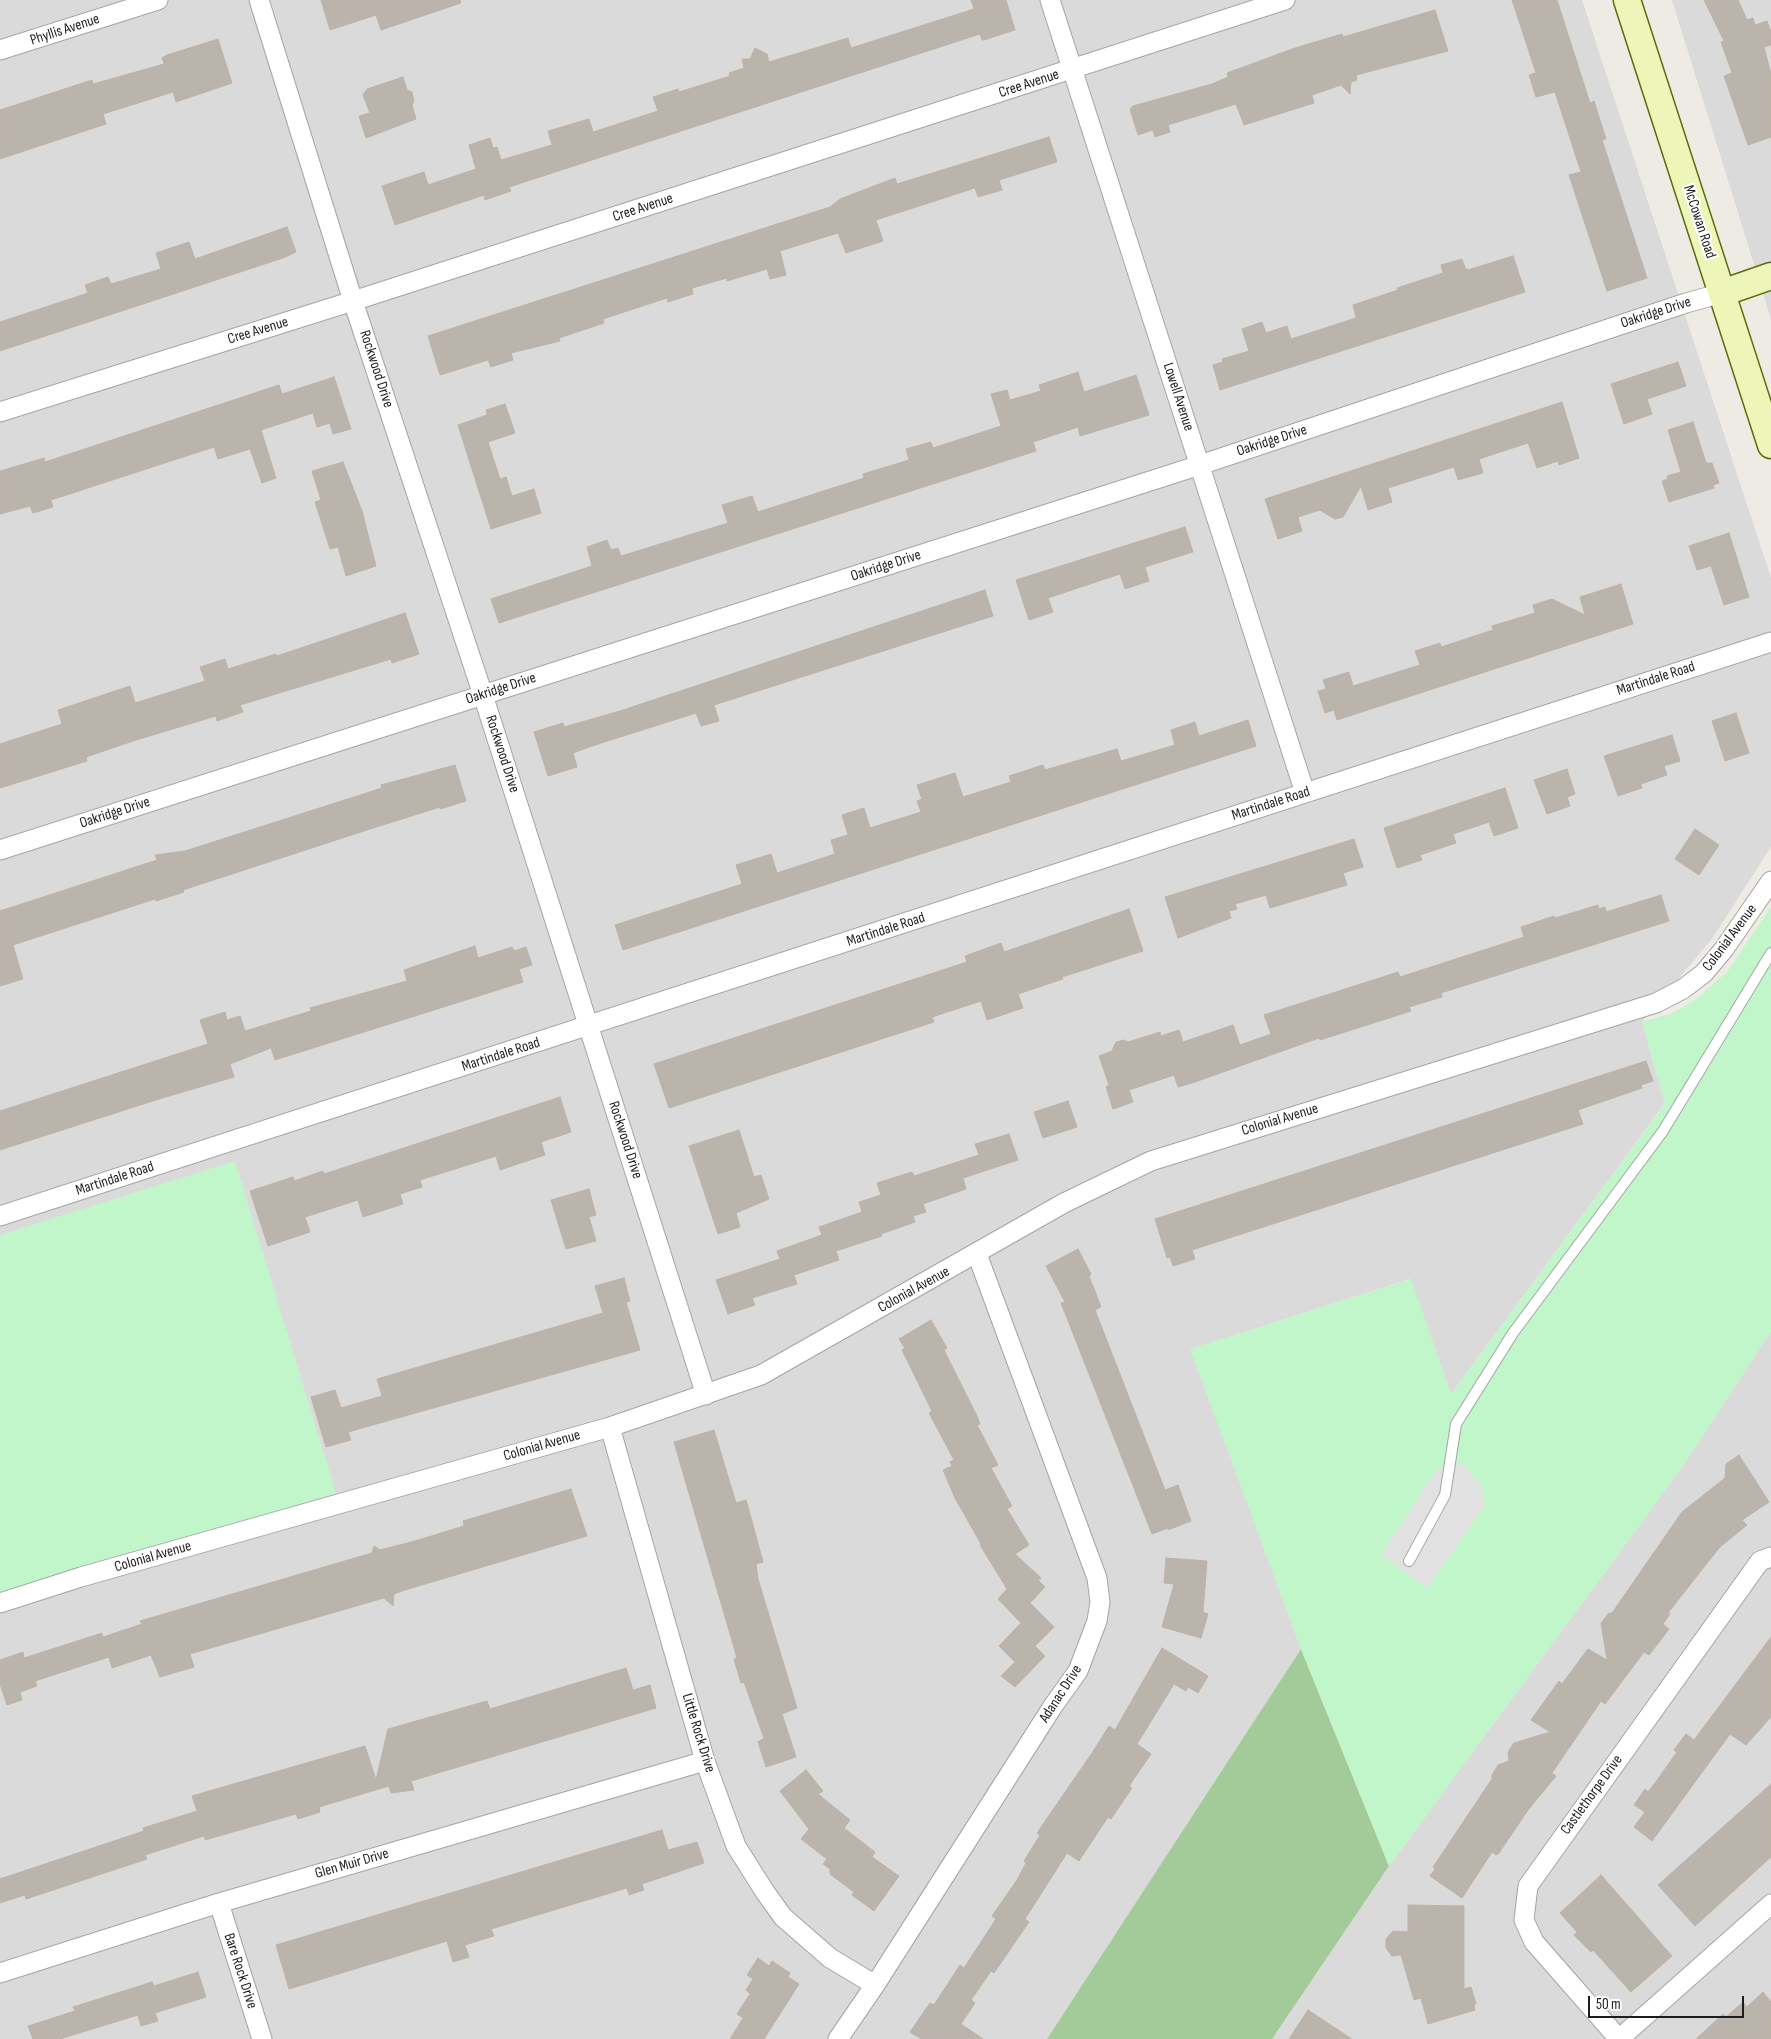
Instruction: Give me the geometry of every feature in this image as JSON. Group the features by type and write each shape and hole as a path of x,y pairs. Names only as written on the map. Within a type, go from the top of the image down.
{"street":[{"name":"Phyllis Avenue","path":"0,50 158,0"},
{"name":"Rockwood Drive","path":"259,0 353,301 483,695 706,1395"},
{"name":"Lowell Avenue","path":"1050,0 1305,793"},
{"name":"Cree Avenue","path":"0,412 353,301 1285,0"},
{"name":"McCowan Road","path":"1627,0 1771,444"},
{"name":"Oakridge Drive","path":"0,850 1200,465 1771,276"},
{"name":"Martindale Road","path":"0,1216 1771,642"},
{"name":"Colonial Avenue","path":"0,1603 81,1577 610,1427 761,1375 1064,1203 1151,1161 1656,1003 1683,989 1704,973 1724,949 1771,881"},
{"name":"Adanac Drive","path":"838,2039 875,1985 1053,1706 1078,1671 1097,1621 1100,1602 1097,1578 1088,1550 977,1254"},
{"name":"Little Rock Drive","path":"610,1427 705,1761 736,1846 783,1917 830,1958 875,1985"},
{"name":"Castlethorpe Drive","path":"1619,2039 1534,1942 1524,1920 1528,1886 1760,1562 1771,1557"},
{"name":"Glen Muir Drive","path":"0,1973 219,1903 705,1761"},
{"name":"Bare Rock Drive","path":"219,1903 262,2039"},
{"path":"1619,2039 1771,1904"}],"lane":[{"path":"1410,1561 1445,1495 1456,1424 1513,1333 1663,1131 1771,953"}],"shaded area":[{"path":"0,0 1582,0 1771,578 1771,847 1711,940 1642,1022 1665,1103 1451,1394 1410,1279 1191,1349 1301,1649 1047,2039 0,2039"},
{"path":"1672,0 1771,0 1771,319"},
{"path":"1771,1331 1771,2039 1272,2039 1389,1866 1683,1466"},
{"path":"1462,1463 1482,1486 1485,1505 1427,1588 1381,1555 1438,1468"}],"green space":[{"path":"1771,907 1771,1331 1683,1466 1389,1866 1301,1649 1190,1349 1411,1279 1451,1394 1665,1104 1642,1022 1673,1013 1696,999 1727,972"},
{"path":"235,1161 336,1493 0,1595 0,1235"},
{"path":"1301,1649 1389,1866 1272,2039 1047,2039"}],"building":[{"path":"321,0 460,0 461,3 381,30 376,15 330,30"},
{"path":"971,0 1006,0 1015,30 984,40 982,40 980,34 509,187 511,191 485,200 484,195 395,225 382,186 424,172 428,185 476,169 469,145 490,138 493,148 497,147 501,160 552,145 548,131 589,119 593,132 658,111 653,97 678,89 679,92 730,76 729,73 744,68 742,59 750,59 755,48 767,54 769,62 848,38 851,48 974,9"},
{"path":"1512,0 1557,0 1590,103 1594,101 1606,139 1602,140 1647,278 1607,291 1569,175 1581,172 1555,92 1536,97 1529,75 1536,73"},
{"path":"1704,0 1738,0 1747,20 1753,18 1755,25 1767,21 1771,32 1771,45 1764,47 1771,74 1771,137 1748,145 1724,76 1732,73 1721,42 1724,41"},
{"path":"1435,10 1448,51 1356,75 1357,80 1351,82 1350,94 1341,85 1312,95 1314,103 1244,125 1236,104 1168,125 1170,132 1155,137 1153,130 1138,135 1130,109 1133,106 1212,84 1228,77 1227,73 1295,48 1342,34 1343,37"},
{"path":"218,39 232,83 176,102 173,92 103,114 106,124 0,159 0,110 92,80 93,84 164,64 162,58 167,55"},
{"path":"403,77 407,90 412,92 414,101 412,105 416,119 366,138 359,116 370,113 363,95 367,89"},
{"path":"1049,137 1057,162 999,180 1002,190 978,197 975,188 876,220 883,241 846,253 838,233 780,251 786,275 770,279 767,269 727,281 727,278 692,288 693,294 668,302 667,298 603,319 604,323 559,338 560,341 511,353 513,360 491,367 488,360 440,375 428,336 830,207 840,199 895,178 897,184"},
{"path":"287,227 296,252 283,258 0,351 0,322 88,293 85,285 108,277 111,284 161,269 156,253 189,242 195,259"},
{"path":"1513,256 1525,292 1220,390 1213,365 1223,362 1222,359 1249,351 1242,329 1262,322 1266,333 1287,326 1291,339 1356,318 1353,305 1443,273 1441,265 1462,259 1465,268 1468,270"},
{"path":"1678,362 1686,386 1647,399 1652,414 1624,424 1611,384"},
{"path":"1078,372 1084,392 1136,375 1149,415 1080,436 1078,427 1033,442 1036,451 499,623 491,599 592,566 587,547 607,540 611,550 618,548 621,556 728,523 722,505 752,496 758,512 864,478 863,474 909,460 906,449 931,442 933,448 1001,426 991,394 1007,390 1010,400 1041,391 1039,385"},
{"path":"334,377 351,429 333,434 330,423 317,427 313,413 261,430 276,478 262,483 250,449 218,459 214,447 51,500 53,507 33,513 30,506 0,514 0,471 44,458 45,462 279,385 282,394"},
{"path":"1562,402 1579,458 1559,465 1558,461 1537,468 1528,443 1479,459 1483,473 1458,480 1454,467 1388,488 1392,502 1368,510 1361,486 1343,517 1335,519 1320,510 1298,517 1302,531 1278,539 1265,499"},
{"path":"505,404 515,433 488,442 500,479 506,477 512,496 534,489 541,513 491,529 458,425 487,415 486,410"},
{"path":"1693,422 1706,463 1712,463 1719,483 1713,485 1714,488 1669,502 1662,481 1668,479 1667,476 1681,472 1668,430"},
{"path":"343,462 362,511 376,566 346,576 338,547 330,549 315,502 321,500 312,471"},
{"path":"1185,527 1193,552 1145,567 1149,581 1125,589 1120,574 1048,598 1053,612 1029,620 1016,580"},
{"path":"1729,533 1749,597 1724,605 1711,566 1697,570 1689,546"},
{"path":"1621,584 1633,624 1337,720 1334,710 1325,713 1318,691 1326,689 1323,680 1349,672 1353,686 1420,665 1415,651 1440,643 1441,647 1493,630 1492,626 1535,613 1533,605 1552,599 1585,615 1580,597"},
{"path":"985,590 993,616 714,705 719,721 701,726 696,713 592,746 573,753 577,767 548,776 534,732 563,723 564,727 620,711"},
{"path":"405,613 419,654 392,663 391,659 240,705 243,712 217,721 216,716 133,741 86,757 87,761 0,788 0,744 62,724 58,710 130,686 135,703 205,681 200,667 225,659 228,669 276,654 277,656"},
{"path":"1736,713 1749,753 1725,761 1712,721"},
{"path":"1248,720 1256,746 623,950 615,925 742,884 736,865 771,854 777,873 835,854 831,840 848,835 842,815 864,808 870,828 921,812 917,801 922,799 917,785 955,773 963,797 1011,782 1009,776 1043,765 1045,770 1117,749 1121,761 1175,745 1171,730 1195,722 1199,736"},
{"path":"1672,735 1680,761 1664,766 1667,775 1641,784 1642,788 1618,796 1604,756"},
{"path":"455,765 466,801 440,809 440,807 370,829 183,890 184,892 156,901 155,899 13,945 23,979 0,986 0,911 157,860 155,855 185,851 382,788 381,785"},
{"path":"1567,769 1575,794 1567,797 1570,806 1547,814 1534,780"},
{"path":"1505,788 1518,828 1494,836 1489,822 1453,834 1456,843 1420,855 1422,860 1397,868 1384,828"},
{"path":"1695,829 1719,845 1699,875 1675,859"},
{"path":"1354,839 1363,867 1343,873 1347,885 1270,908 1266,895 1235,904 1237,909 1229,911 1231,918 1178,938 1165,897"},
{"path":"1661,895 1669,921 1441,993 1442,997 1409,1007 1411,1011 1320,1040 1319,1038 1195,1082 1178,1087 1174,1075 1129,1090 1133,1102 1113,1109 1106,1087 1109,1085 1099,1056 1112,1051 1116,1042 1124,1040 1128,1042 1160,1032 1161,1036 1179,1030 1183,1042 1233,1025 1240,1045 1271,1034 1264,1015 1398,972 1400,977 1524,937 1521,927 1554,916 1555,918 1598,905 1599,909 1605,907 1606,912"},
{"path":"1129,909 1143,951 1062,977 1063,979 1018,994 1023,1008 987,1020 981,1001 932,1017 934,1022 669,1108 654,1064 967,962 965,956 1001,943 1004,952"},
{"path":"475,946 478,958 512,947 514,951 526,947 532,965 519,969 523,982 275,1060 271,1048 230,1064 234,1077 0,1150 0,1111 208,1044 200,1020 225,1012 227,1020 240,1016 245,1031 311,1011 310,1008 407,981 404,970"},
{"path":"1646,1061 1653,1081 1641,1085 1642,1088 1578,1110 1583,1124 1192,1250 1195,1259 1173,1266 1170,1257 1167,1258 1155,1219"},
{"path":"560,1097 571,1132 541,1142 545,1155 500,1170 496,1156 420,1180 422,1187 400,1194 403,1204 363,1217 358,1200 305,1217 310,1232 268,1246 250,1191 293,1177 294,1181 323,1171 324,1174"},
{"path":"1068,1101 1077,1127 1043,1138 1034,1112"},
{"path":"739,1130 754,1177 761,1175 769,1199 736,1213 740,1227 718,1234 689,1146"},
{"path":"1009,1134 1018,1160 963,1178 966,1189 923,1204 926,1212 913,1216 915,1222 881,1234 882,1236 836,1251 839,1260 794,1275 797,1284 752,1298 755,1305 728,1314 716,1280 780,1259 777,1251 822,1235 819,1227 862,1212 859,1202 881,1195 877,1183 912,1172 914,1176 979,1155 975,1144"},
{"path":"589,1189 596,1215 589,1217 596,1241 566,1249 551,1200"},
{"path":"1078,1249 1091,1274 1089,1276 1101,1307 1095,1310 1165,1490 1178,1485 1191,1521 1168,1530 1168,1528 1152,1534 1061,1303 1065,1302 1046,1266"},
{"path":"624,1278 630,1301 626,1302 640,1350 348,1432 351,1440 326,1447 311,1397 335,1390 341,1408 382,1396 377,1379 603,1313 595,1286"},
{"path":"931,1320 947,1348 944,1350 977,1416 980,1424 977,1425 998,1465 991,1468 1012,1506 1007,1509 1029,1545 1015,1554 1041,1578 1038,1580 1045,1587 1030,1603 1054,1627 1035,1646 1045,1656 1015,1687 1001,1676 1015,1662 999,1646 1021,1623 998,1599 1007,1589 980,1545 955,1498 943,1470 952,1466 950,1462 954,1460 929,1413 932,1411 902,1350 905,1348 899,1339"},
{"path":"714,1430 736,1503 746,1500 763,1562 756,1564 758,1579 797,1708 782,1714 796,1757 766,1767 758,1742 764,1738 744,1682 741,1683 734,1659 737,1658 674,1442"},
{"path":"1739,1455 1769,1502 1742,1520 1747,1525 1720,1547 1668,1613 1670,1614 1663,1624 1669,1629 1649,1655 1644,1652 1605,1704 1601,1701 1552,1773 1556,1776 1528,1810 1499,1853 1496,1855 1492,1852 1462,1898 1430,1876 1435,1869 1433,1867 1492,1779 1492,1775 1498,1765 1509,1761 1508,1752 1514,1743 1550,1732 1531,1720 1559,1681 1562,1684 1588,1649 1607,1660 1601,1623 1609,1613 1612,1613 1682,1512 1725,1478 1726,1464"},
{"path":"571,1489 587,1536 405,1590 394,1594 393,1606 384,1598 190,1654 194,1667 160,1677 151,1655 112,1668 109,1657 35,1681 37,1686 20,1692 22,1700 7,1705 0,1684 0,1660 23,1652 24,1658 102,1633 103,1637 142,1624 140,1621 372,1553 374,1546 380,1550 415,1541 464,1526 463,1521"},
{"path":"1166,1558 1207,1561 1203,1612 1208,1614 1201,1638 1162,1627 1174,1584 1164,1583"},
{"path":"1771,1637 1771,1717 1746,1745 1730,1734 1652,1841 1634,1827 1645,1812 1634,1805 1645,1789 1648,1792 1655,1783 1677,1752 1674,1750 1686,1734 1694,1740"},
{"path":"1162,1648 1208,1676 1198,1693 1188,1687 1186,1691 1174,1684 1137,1744 1151,1754 1129,1786 1132,1788 1111,1819 1108,1817 1079,1861 1067,1853 1025,1919 1029,1922 994,1973 991,1971 971,2000 975,2003 961,2024 983,2039 921,2039 910,2032 930,2003 934,2005 960,1965 964,1968 996,1919 992,1916 1017,1880 1026,1863 1024,1861 1040,1835 1037,1833 1109,1726 1115,1730"},
{"path":"626,1668 633,1690 650,1685 656,1708 411,1781 414,1790 391,1793 389,1786 319,1807 320,1812 298,1819 296,1814 205,1840 204,1836 145,1855 147,1859 26,1899 25,1895 0,1903 0,1879 144,1831 143,1828 197,1811 192,1796 365,1746 376,1780 388,1729 487,1701 490,1709"},
{"path":"806,1770 823,1791 818,1794 850,1820 844,1828 875,1852 872,1857 899,1876 874,1911 852,1895 854,1892 830,1874 830,1869 823,1864 827,1859 801,1839 809,1829 780,1791"},
{"path":"1771,1784 1771,1857 1695,1926 1658,1885"},
{"path":"662,1830 668,1850 697,1842 704,1863 642,1884 644,1890 629,1895 627,1888 491,1929 494,1936 465,1945 469,1957 453,1962 447,1941 289,1989 276,1945"},
{"path":"1601,1875 1672,1956 1631,1992 1593,1950 1591,1952 1574,1935 1577,1932 1560,1913"},
{"path":"1408,1905 1464,1906 1464,1989 1471,1987 1476,2004 1474,2005 1475,2010 1428,2024 1421,1998 1414,2000 1401,1955 1392,1956 1386,1948 1386,1939 1393,1931 1408,1932"},
{"path":"758,1958 769,1966 772,1961 790,1973 788,1977 799,1984 764,2039 730,2039 743,2018 737,2014 750,1994 746,1990 753,1979 747,1975"},
{"path":"198,1972 206,1997 155,2013 158,2021 141,2026 138,2015 60,2039 33,2039 28,2026 75,2011 73,2007 152,1982 154,1986"},
{"path":"1763,1992 1771,2002 1771,2039 1696,2039 1723,2014 1726,2017 1743,2002 1747,2007"},
{"path":"1308,2010 1352,2039 1289,2039"}]}
